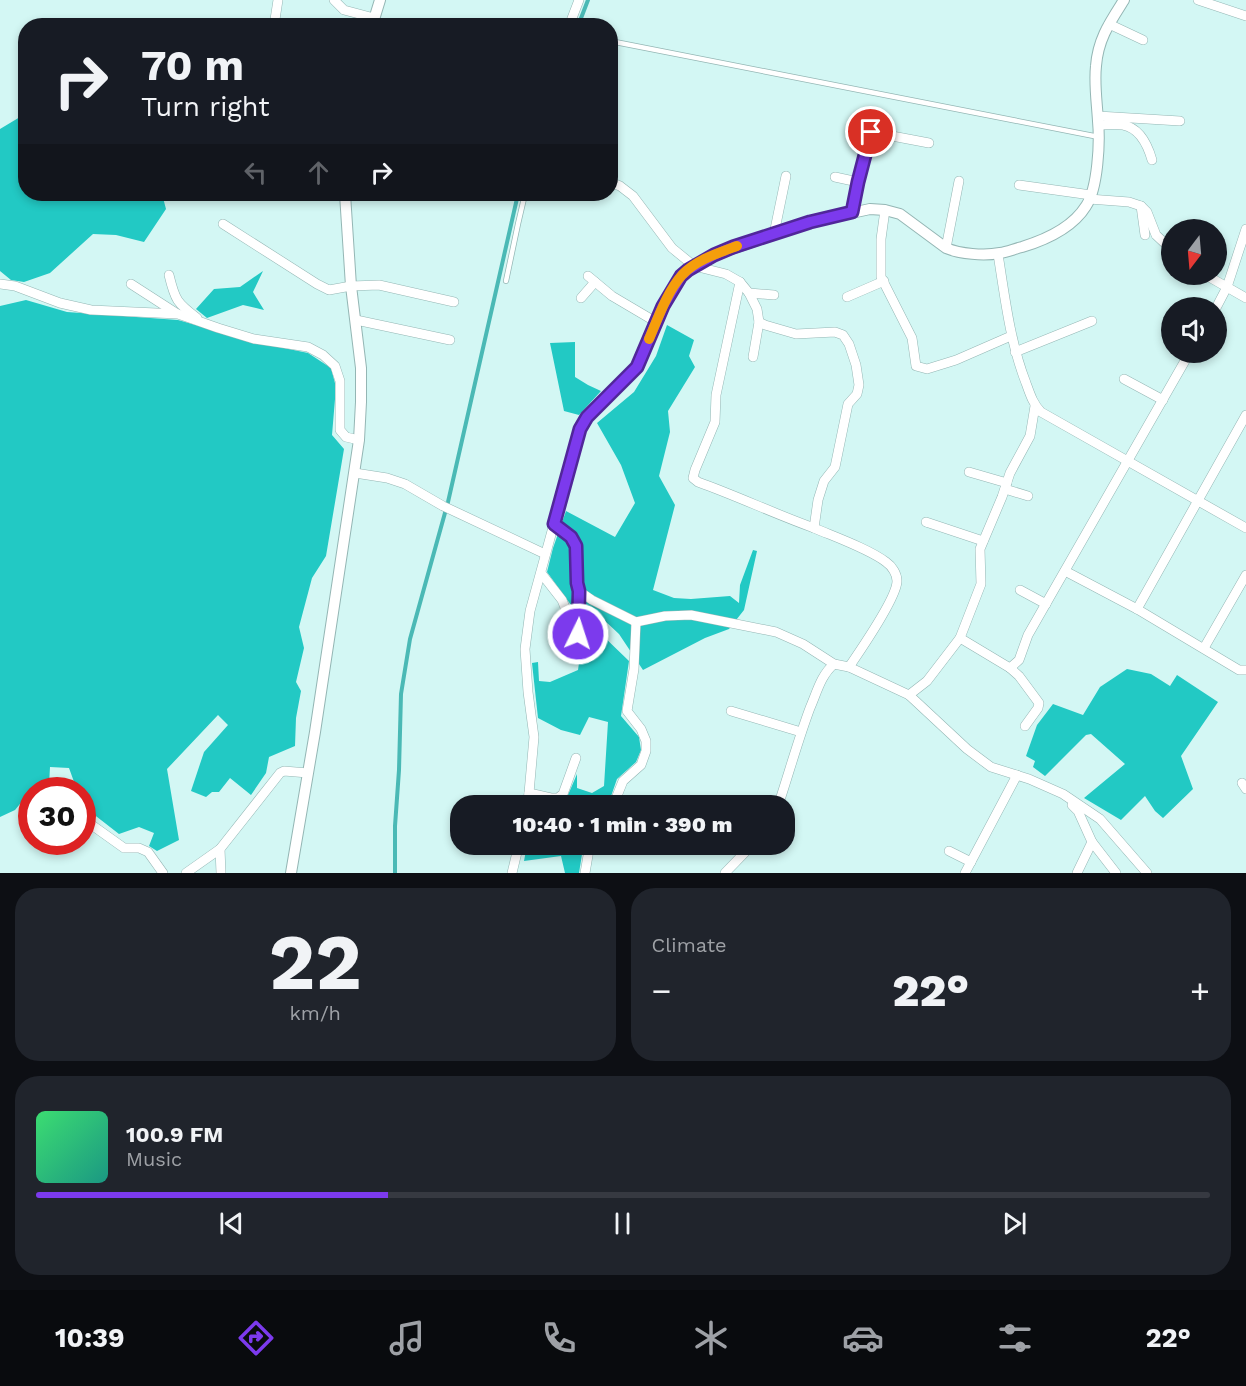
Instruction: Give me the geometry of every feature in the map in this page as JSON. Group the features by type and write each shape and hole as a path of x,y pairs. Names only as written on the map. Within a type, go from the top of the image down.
{"street":[{"path":"275,18 278,0"},
{"path":"334,0 344,10 363,18"},
{"path":"374,18 380,0"},
{"path":"572,18 579,0"},
{"path":"576,758 563,794 558,798 529,794 534,737 525,649 530,610 580,429 587,417 637,367 663,306 681,276 714,255 810,222 870,209 900,214 946,248 969,254 998,254 1048,237 1073,221 1087,206 1090,197 1098,162 1095,68 1098,49 1105,31 1124,0"},
{"path":"1198,0 1246,16"},
{"path":"1109,24 1143,40"},
{"path":"1098,121 1180,122"},
{"path":"1098,121 1124,125 1134,130 1147,145 1152,160"},
{"path":"852,212 872,129 929,143"},
{"path":"774,234 786,176"},
{"path":"835,177 858,182"},
{"path":"946,248 959,181"},
{"path":"618,185 633,196 672,248 694,266 726,274 740,282 749,293 757,309 759,322 753,357"},
{"path":"1019,185 1129,202 1141,206 1147,212 1156,235 1161,240"},
{"path":"291,873 359,440 361,368 351,286 345,201"},
{"path":"1141,206 1145,235"},
{"path":"885,210 881,239 881,277 912,338 916,366 927,369 956,360 1011,336"},
{"path":"223,224 330,290 351,286 379,285 454,302"},
{"path":"1222,297 1246,229"},
{"path":"998,254 1011,336 1035,406 1041,412 1246,528"},
{"path":"169,275 173,293 180,305 204,323"},
{"path":"581,298 591,279 612,296 656,322"},
{"path":"847,297 884,281"},
{"path":"2,282 60,303 91,310 178,314"},
{"path":"740,282 716,395 715,422 694,470 693,478 777,515 814,528 888,562 896,573 898,583 892,598 849,667"},
{"path":"131,284 178,314 254,339 308,347 323,355 335,366 340,381 340,430 346,437 359,440"},
{"path":"1223,285 1246,298"},
{"path":"749,293 774,295"},
{"path":"356,320 450,340"},
{"path":"1016,352 1092,321"},
{"path":"759,322 796,334 836,332 843,335 849,344 856,365 859,385 857,394 848,404 835,467 824,481 818,500 814,528"},
{"path":"1010,668 1019,660 1028,635 1184,363"},
{"path":"1124,380 1163,400"},
{"path":"909,695 927,681 960,638 981,584 980,549 1010,473 1030,436 1035,406"},
{"path":"1137,609 1246,415"},
{"path":"969,472 1028,496"},
{"path":"355,473 387,478 405,484 545,554"},
{"path":"926,522 983,541"},
{"path":"554,524 571,537 576,546 579,591 578,634"},
{"path":"1065,571 1137,609 1239,670 1246,670"},
{"path":"541,573 562,600 566,610 565,626"},
{"path":"1204,648 1246,575"},
{"path":"1020,590 1046,604"},
{"path":"579,591 636,622 665,616 691,615 776,632 804,644 834,663 849,667 909,695 967,749 991,767 1029,779 1063,794 1100,819 1147,873"},
{"path":"618,795 623,781 641,765 646,751 646,741 641,729 627,711 636,622"},
{"path":"960,638 1010,668 1019,676 1039,703 1025,726"},
{"path":"781,795 801,732 826,670 834,663"},
{"path":"731,711 801,732"},
{"path":"186,873 220,849 280,772 308,773"},
{"path":"965,873 1017,776"},
{"path":"1063,794 1078,811 1092,842 1116,873"},
{"path":"96,828 124,848 139,848 148,852 163,873"},
{"path":"1077,873 1092,842"},
{"path":"220,849 221,873"},
{"path":"949,850 971,862"},
{"path":"512,873 516,855"},
{"path":"585,873 588,855"},
{"path":"725,873 742,855"}],"lane":[{"path":"618,43 1099,137"},
{"path":"506,281 523,201"}],"shaded area":[{"path":"18,118 18,201 164,201 166,209 144,242 116,235 93,234 50,273 24,282 11,280 0,271 0,129"},
{"path":"263,271 253,292 264,310 243,305 207,318 196,309 214,289 240,287"},
{"path":"26,300 67,312 178,320 260,343 308,353 331,368 336,387 332,435 344,449 326,556 312,578 299,627 304,648 296,682 301,691 296,718 295,746 269,757 266,773 251,795 230,778 219,792 212,792 206,797 191,791 204,752 228,725 218,715 167,769 179,840 157,851 149,846 154,833 139,827 119,834 96,816 96,777 72,777 69,768 50,767 49,777 18,777 18,806 0,817 0,306"},
{"path":"667,325 694,340 689,356 695,367 668,411 670,432 659,476 675,505 653,590 674,598 730,596 739,603 740,585 753,550 757,551 744,610 729,629 705,638 643,670 619,634 589,606 571,605 547,572 566,511 615,537 635,503 621,465 597,423 634,392 656,356"},
{"path":"575,342 575,377 601,391 579,415 564,411 550,343"},
{"path":"601,634 629,661 621,716 639,737 641,750 636,762 617,779 611,795 568,795 577,774 577,788 592,793 604,786 608,722 589,717 580,735 561,730 538,718 532,663 538,662 539,681 550,682 578,670 583,635"},
{"path":"1127,669 1151,674 1170,686 1177,675 1218,702 1181,756 1193,789 1163,818 1145,796 1121,820 1084,798 1125,764 1091,734 1086,735 1045,776 1033,767 1035,761 1026,756 1037,725 1053,704 1083,715 1100,687"},
{"path":"525,855 582,855 579,873 565,873 561,856 524,861"}],"waterway":[{"path":"581,18 588,0"},
{"path":"395,873 401,694 410,639 448,502 516,201"}],"slow traffic":[{"path":"649,339 663,306 681,276 714,255 737,246"}],"route":[{"path":"578,634 580,605 576,546 571,537 554,524 580,429 587,417 637,367 663,306 681,276 688,270 733,247 810,222 852,212 871,132"}]}
